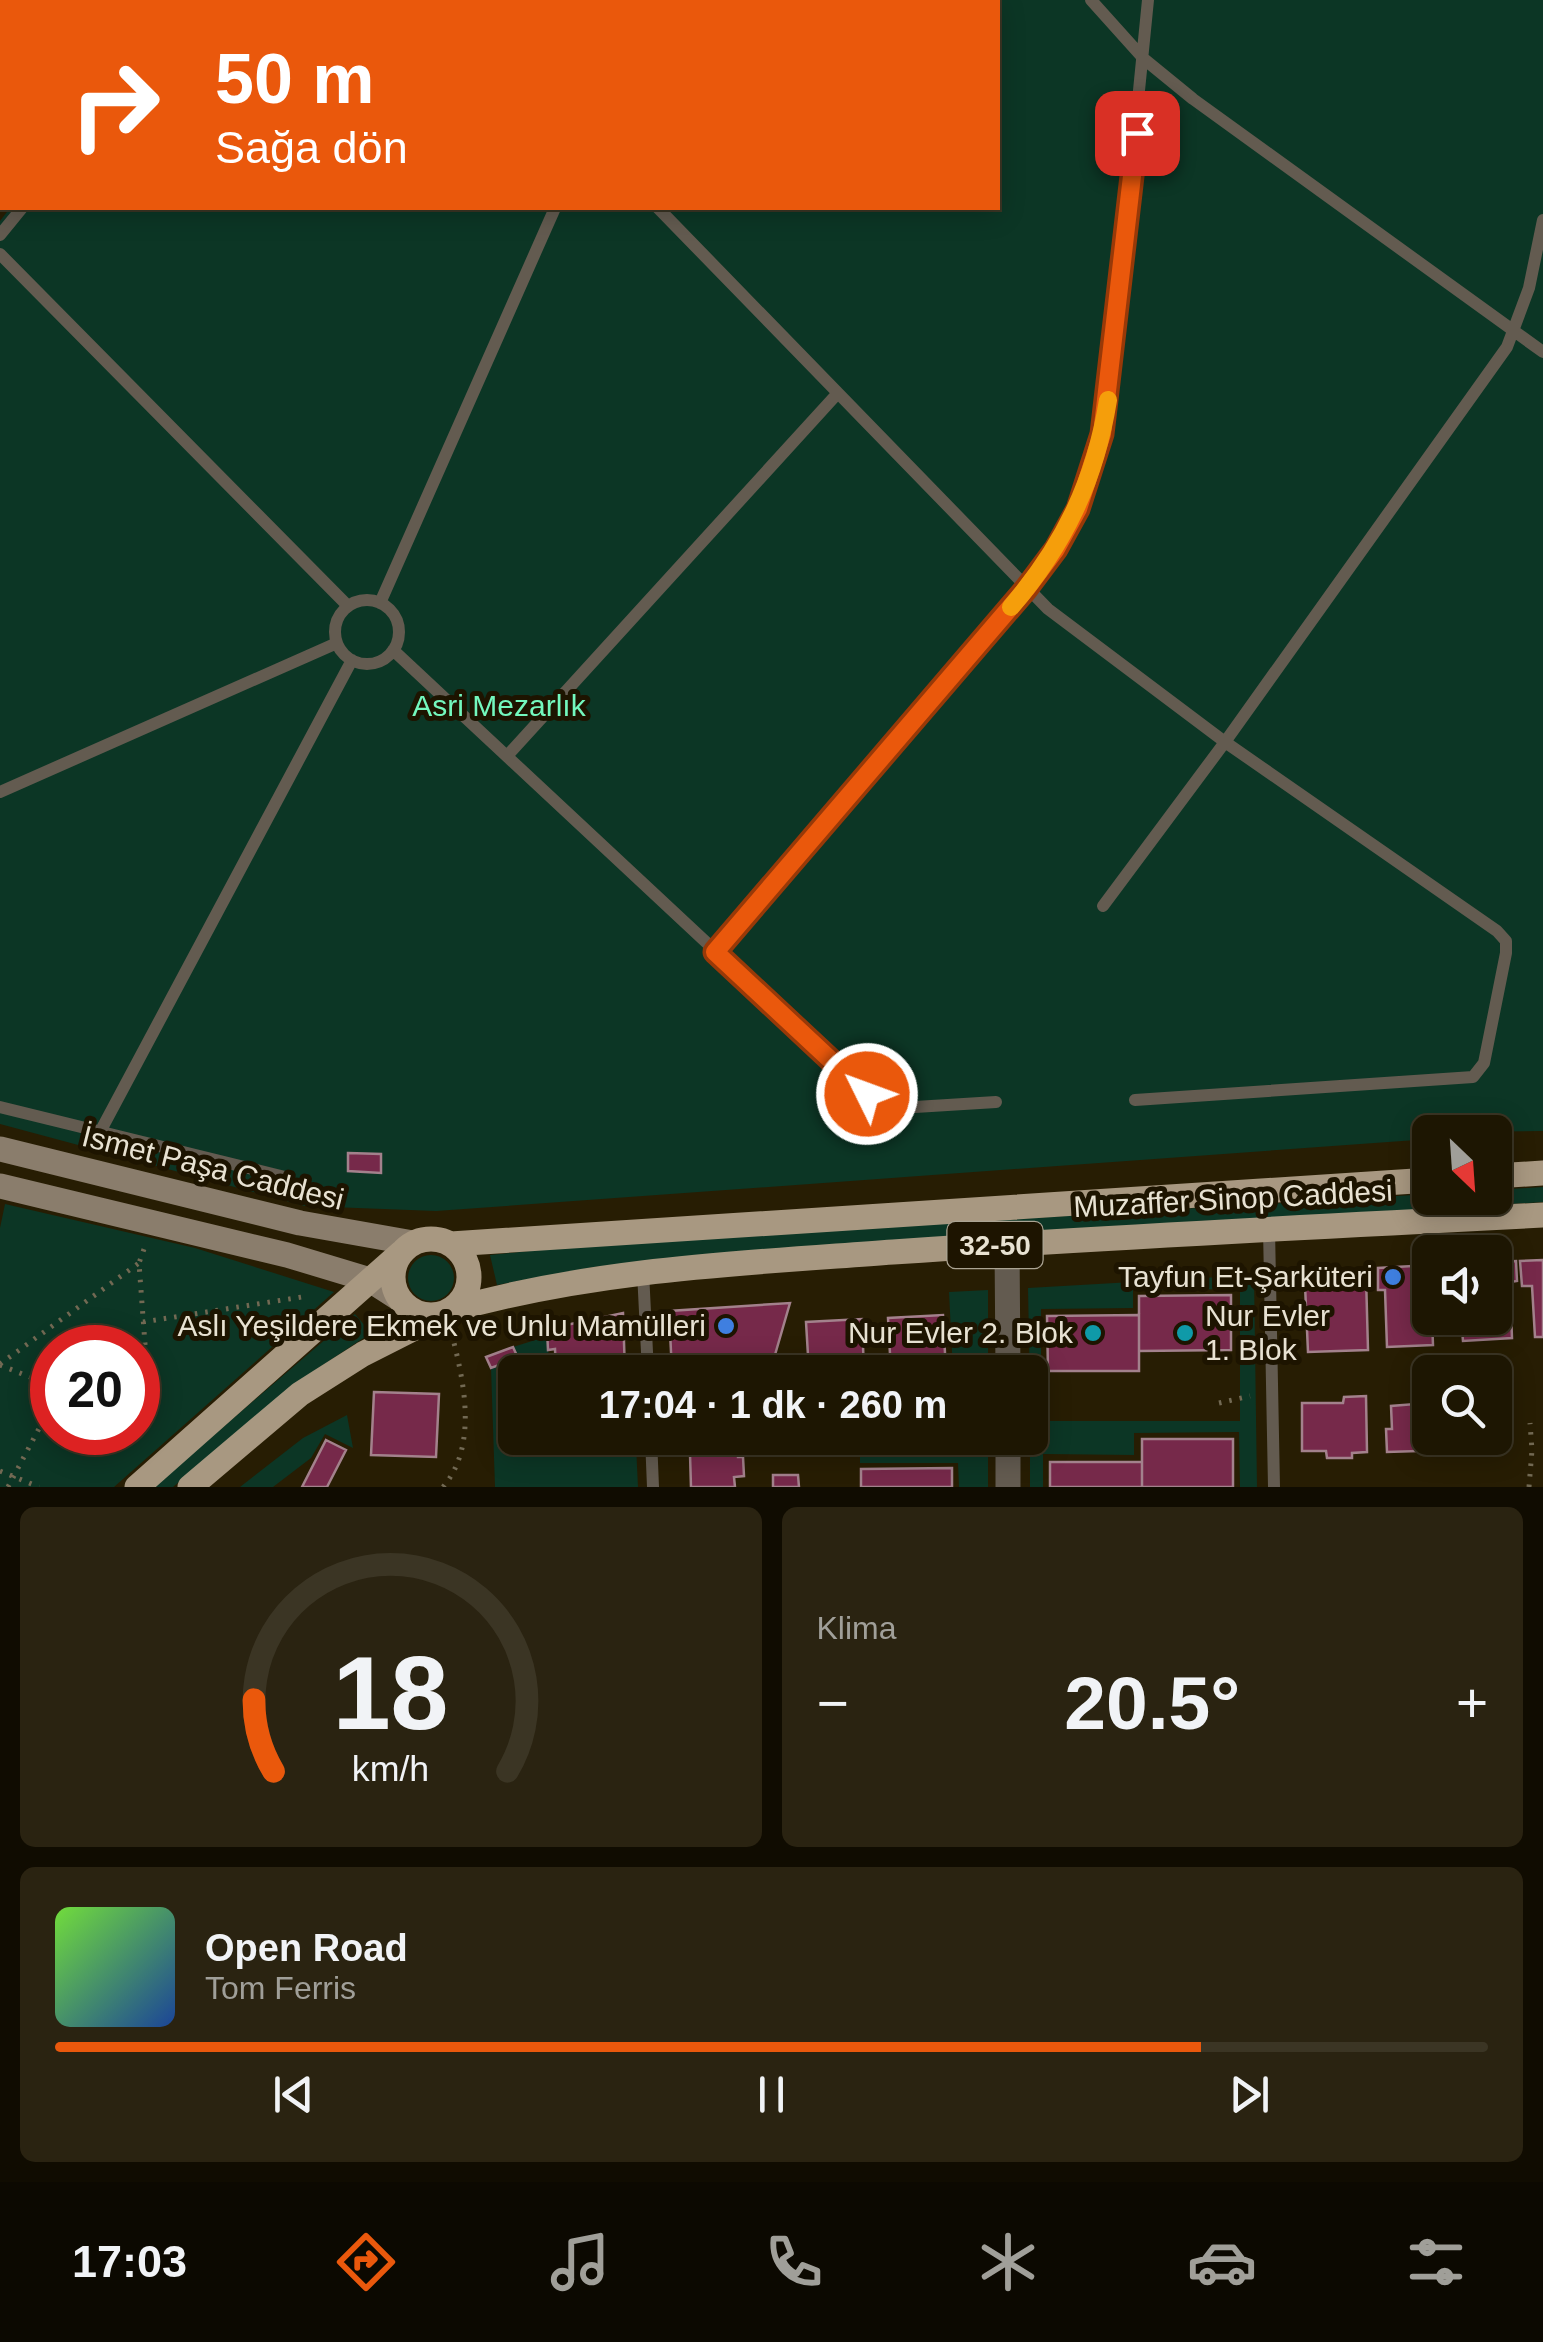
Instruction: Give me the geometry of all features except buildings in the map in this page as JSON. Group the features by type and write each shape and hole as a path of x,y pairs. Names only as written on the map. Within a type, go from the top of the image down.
{"main road":[{"name":"İsmet Paşa Caddesi","path":"0,1149 408,1247"},
{"path":"1512,1175 1543,1173"},
{"name":"Muzaffer Sinop Caddesi","path":"452,1244 1412,1181"},
{"path":"0,1186 212,1236 370,1280 416,1313 446,1312 467,1292 468,1266 452,1244 426,1239 408,1247 370,1280 137,1487"},
{"name":"Muzaffer Sinop Caddesi","path":"190,1487 300,1394 363,1354 446,1312 505,1296 643,1272 1007,1244 1543,1215"},
{"path":"398,1298 392,1274 408,1247"}],"street":[{"path":"1007,1244 1008,1355"},
{"path":"1008,1455 1008,1487"}],"lane":[{"path":"1091,0 1144,59 1192,99 1543,352"},
{"path":"715,952 1026,589 1056,549 1078,509 1102,434 1114,356 1148,0"},
{"path":"0,234 20,210"},
{"path":"380,603 553,210"},
{"path":"660,210 1026,589 1073,630 1503,938 1506,954 1484,1063 1477,1074 1464,1078 1134,1100"},
{"path":"1103,906 1492,370 1515,332 1543,220"},
{"path":"0,254 348,606"},
{"path":"507,756 838,394"},
{"path":"364,600 380,603 394,615 399,633 386,657 370,663 352,660 337,643 336,622 348,606 364,600"},
{"path":"0,792 337,643"},
{"path":"392,650 880,1103 911,1108 996,1102"},
{"path":"100,1132 352,660"},
{"path":"0,1107 285,1177"},
{"path":"1269,1229 1274,1487"},
{"path":"643,1272 647,1355"},
{"path":"652,1455 653,1487"}],"path":[{"path":"0,1364 139,1263 144,1325"},
{"path":"144,1322 318,1294"},
{"path":"443,1487 459,1462 465,1429 462,1384 446,1312"},
{"path":"0,1364 30,1377"},
{"path":"1219,1403 1256,1394"},
{"path":"1528,1487 1530,1423"},
{"path":"8,1487 30,1446"},
{"path":"0,1471 39,1487"}],"green space":[{"name":"Asri Mezarlık","path":"1000,0 1543,0 1543,1131 1512,1131 1512,1115 1412,1115 1412,1140 436,1211 305,1206 0,1124 0,221 8,210 1000,210"},
{"path":"1543,1187 1543,1202 1512,1204 1512,1189"},
{"path":"1412,1195 1412,1210 746,1251 594,1267 497,1285 490,1255 587,1245"},
{"path":"5,1204 195,1248 334,1292 160,1446 160,1325 30,1325 30,1455 150,1455 114,1487 0,1487 0,1228"},
{"path":"431,1255 447,1262 454,1278 447,1294 431,1301 415,1294 408,1278 415,1262"},
{"path":"1254,1275 1257,1487 1240,1487 1239,1432 1134,1433 1134,1455 1048,1454 1048,1421 1240,1421 1240,1289 1133,1290 1133,1308 1041,1309 1041,1355 1029,1355 1028,1288"},
{"path":"988,1290 988,1355 952,1355 949,1292"},
{"path":"355,1314 371,1333 293,1385 173,1487 153,1487"},
{"path":"548,1336 549,1355 516,1355 513,1347"},
{"path":"498,1365 498,1455 636,1455 638,1487 495,1487 491,1368"},
{"path":"347,1415 353,1448 325,1434 311,1458 273,1487 240,1487 303,1438"},
{"path":"988,1455 988,1487 959,1487 958,1463 860,1463 860,1456"},
{"path":"1030,1455 1043,1455 1043,1487 1030,1487"}],"slow traffic":[{"path":"1011,607 1056,549 1078,509 1096,460 1108,400"}],"place":[{"name":"Tayfun Et-Şarküteri","path":"1393,1277"},
{"name":"Aslı Yeşildere Ekmek ve Unlu Mamülleri","path":"726,1326"},
{"name":"Nur Evler 2. Blok","path":"1093,1333"},
{"name":"Nur Evler 1. Blok","path":"1185,1333"}],"route":[{"path":"867,1094 715,952 1026,589 1056,549 1078,509 1096,460 1108,402 1137,133"}]}
